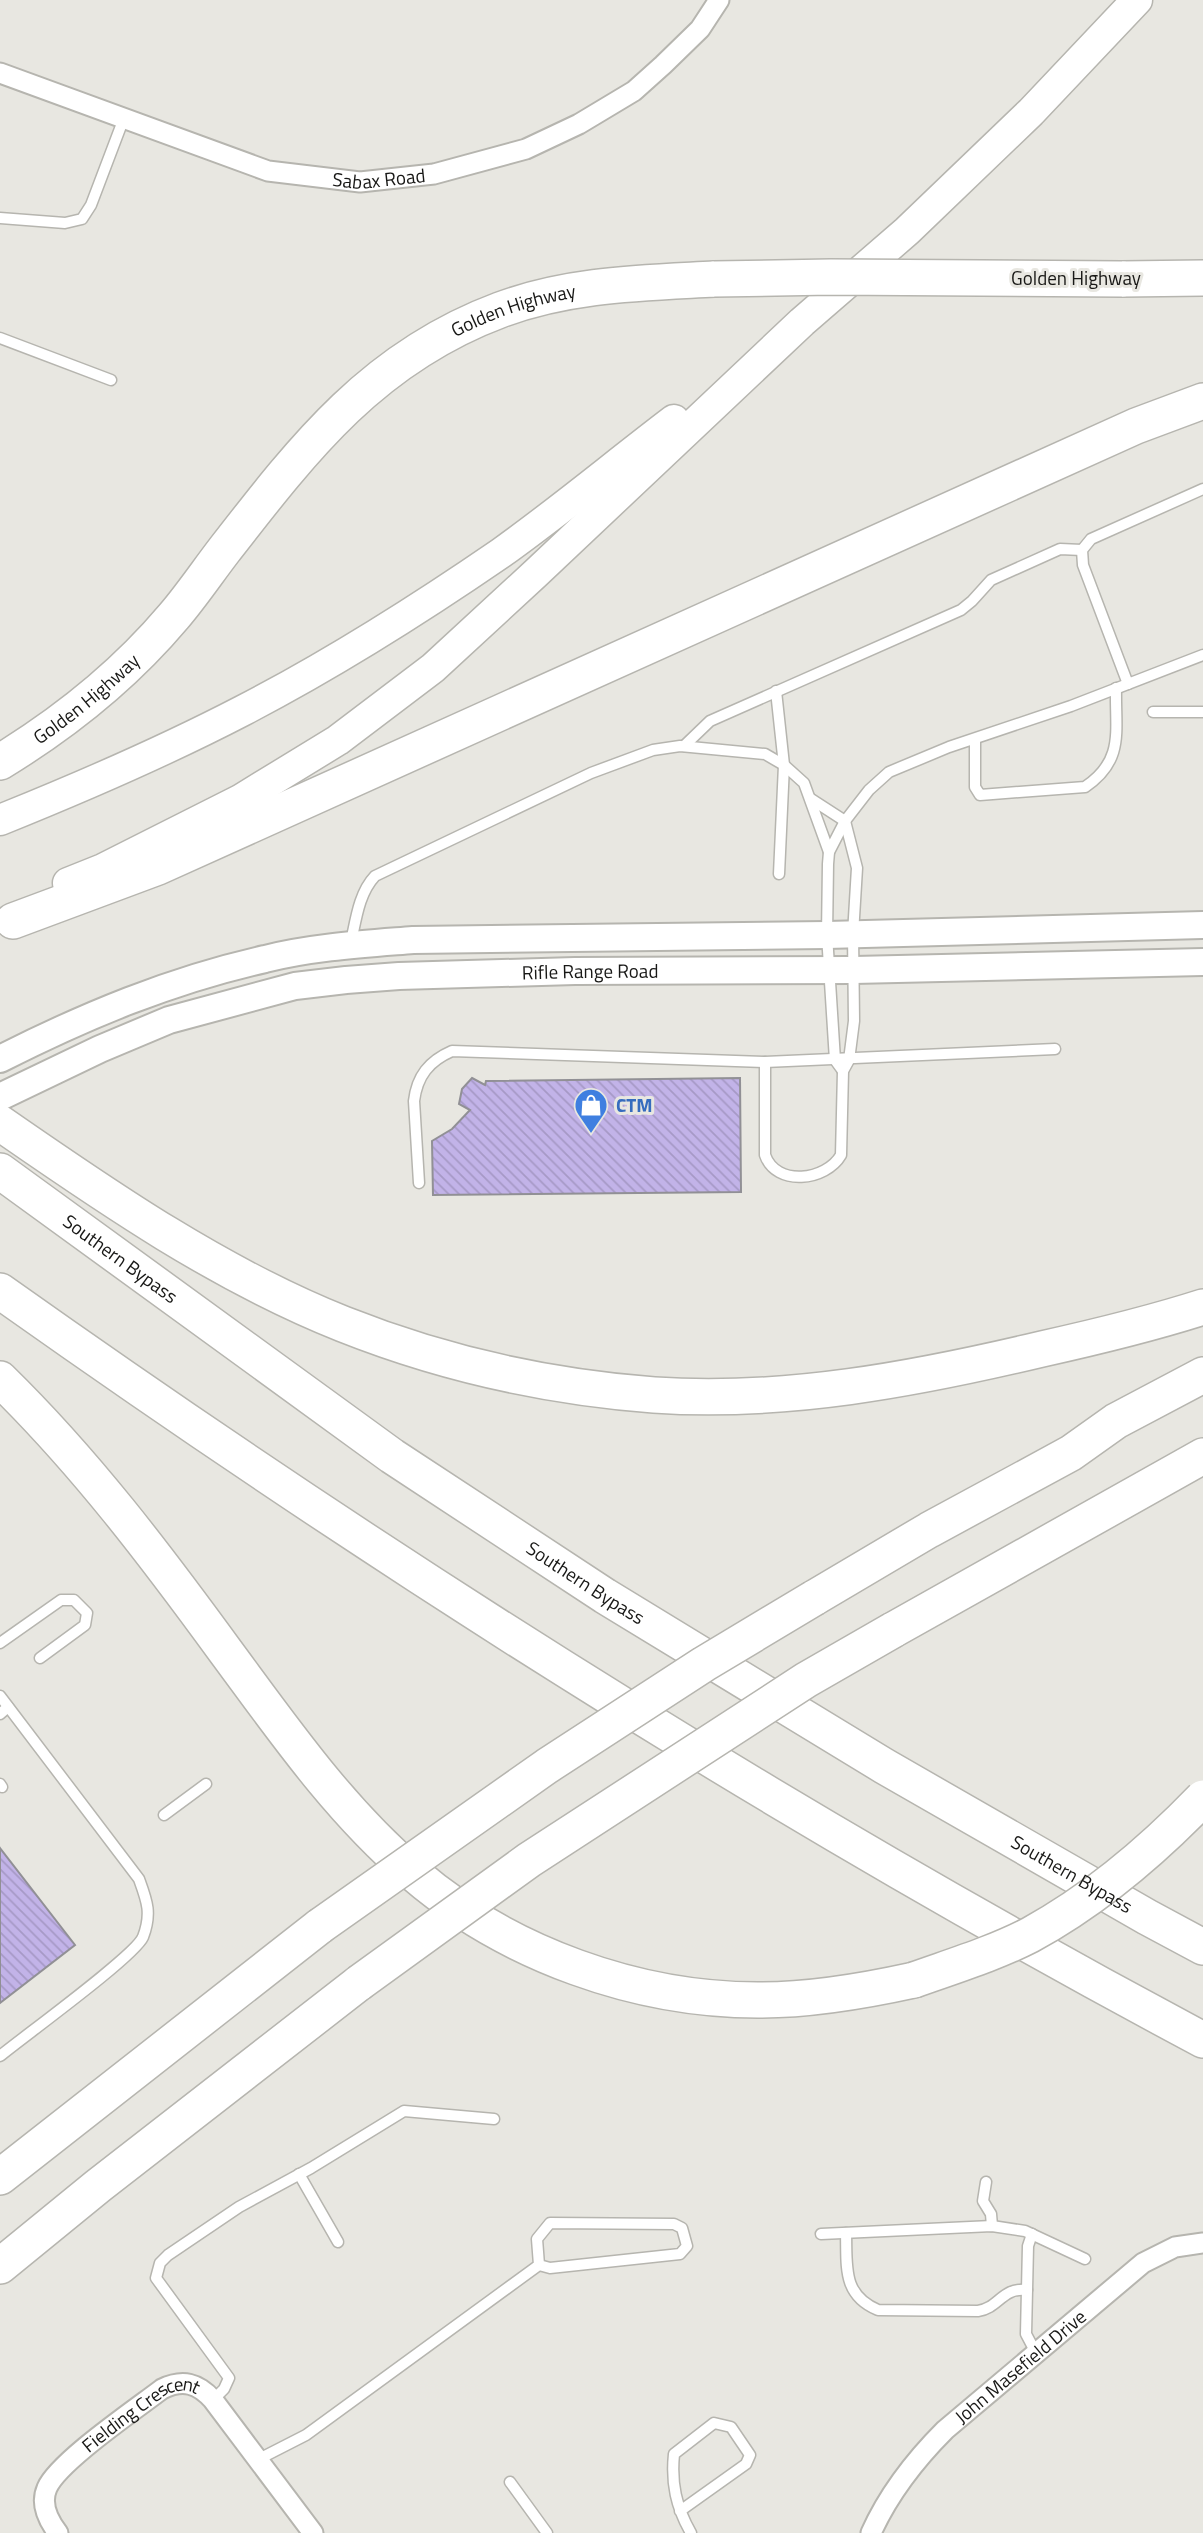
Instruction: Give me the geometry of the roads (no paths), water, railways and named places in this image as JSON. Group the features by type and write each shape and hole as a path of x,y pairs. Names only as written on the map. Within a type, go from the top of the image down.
{"highway":[{"name":"Golden Highway","path":"0,762 74,711 129,664 174,616 317,435 375,380 411,354 464,325 536,298 622,284 831,276 1203,278"},
{"path":"7,923 158,867 1124,432 1203,401"},
{"path":"0,1123 159,1228 280,1296 342,1324 414,1350 562,1384 654,1395 709,1396 846,1388 992,1361 1151,1324 1203,1307"},
{"name":"Southern Bypass","path":"0,1171 392,1456 605,1596 896,1773 1203,1947"},
{"path":"0,1291 171,1413 587,1683 717,1763 1074,1971 1203,2039"},
{"path":"0,2177 320,1926 547,1766 704,1664 814,1598 929,1530 1071,1453 1116,1421 1203,1375"},
{"path":"0,1378 63,1444 149,1547 328,1786 371,1834 437,1893 484,1924 539,1952 636,1985 694,1996 762,2000 849,1994 914,1980 986,1955 1084,1903 1162,1840 1203,1798"},
{"path":"0,2266 97,2186 359,1983 574,1830 806,1681 1203,1455"}],"main road":[{"path":"7,923 64,885 116,863 240,800 338,740 433,667 527,582 802,322 907,231 1031,112 1137,0"},
{"path":"0,821 146,758 243,710 404,617 502,552 802,322"},
{"name":"Rifle Range Road","path":"0,1059 96,1013 168,985 267,958 350,945 413,940 827,935 1203,925"},
{"name":"Rifle Range Road","path":"0,1097 100,1049 169,1020 295,986 346,980 575,971 842,970 1203,962"}],"street":[{"name":"Sabax Road","path":"0,73 268,171 360,182 434,174 526,149 579,124 634,90 663,65 700,29 719,0"},
{"name":"John Masefield Drive","path":"871,2533 888,2500 920,2456 945,2430 1143,2263 1175,2247 1203,2243"},
{"name":"Fielding Crescent","path":"58,2533 47,2515 44,2502 46,2490 61,2468 170,2385 186,2382 196,2385 213,2400 313,2533"}],"lane":[{"path":"0,218 65,223 82,219 91,205 124,117"},
{"path":"0,338 111,380"},
{"path":"1128,684 1083,565 1082,550 1091,539 1203,489"},
{"path":"684,746 710,721 961,610 991,580 1060,549 1082,550"},
{"path":"829,852 845,821 869,790 889,772 1203,655"},
{"path":"975,739 975,787 980,795 1085,787 1099,777 1114,756 1116,688"},
{"path":"776,691 784,765 779,874"},
{"path":"1153,712 1203,712"},
{"path":"350,945 362,899 375,876 591,773 653,750 684,746 765,754 784,765 804,783 829,852 827,935 842,970 854,1021 849,1060 843,1071 841,1155 832,1165 818,1173 802,1177 786,1175 767,1161 765,1062"},
{"path":"811,799 845,821 857,868 853,934 842,970 835,1060 843,1071"},
{"path":"419,1182 415,1089 430,1063 452,1051 765,1062 1055,1049"},
{"path":"0,1643 61,1600 74,1600 86,1613 85,1625 40,1658"},
{"path":"0,1696 4,1710 139,1879 149,1905 142,1939 121,1961 0,2056"},
{"path":"164,1815 206,1784"},
{"path":"213,2400 224,2389 229,2378 156,2278 160,2263 190,2239 229,2214 404,2112 494,2119"},
{"path":"299,2174 338,2242"},
{"path":"986,2182 983,2201 991,2214 992,2226"},
{"path":"259,2459 306,2435 539,2265 550,2267 680,2254 687,2246 682,2228 674,2224 550,2223 537,2239 539,2265"},
{"path":"821,2234 992,2226 1032,2234 1085,2259"},
{"path":"846,2233 847,2277 864,2302 878,2310 986,2310 1007,2293 1027,2290"},
{"path":"1032,2234 1028,2246 1026,2334 1036,2353"},
{"path":"680,2511 746,2464 750,2455 731,2427 715,2423 674,2454 673,2490 680,2511 691,2533"},
{"path":"510,2483 547,2533"}],"place":[{"name":"CTM","path":"591,1135"}]}
